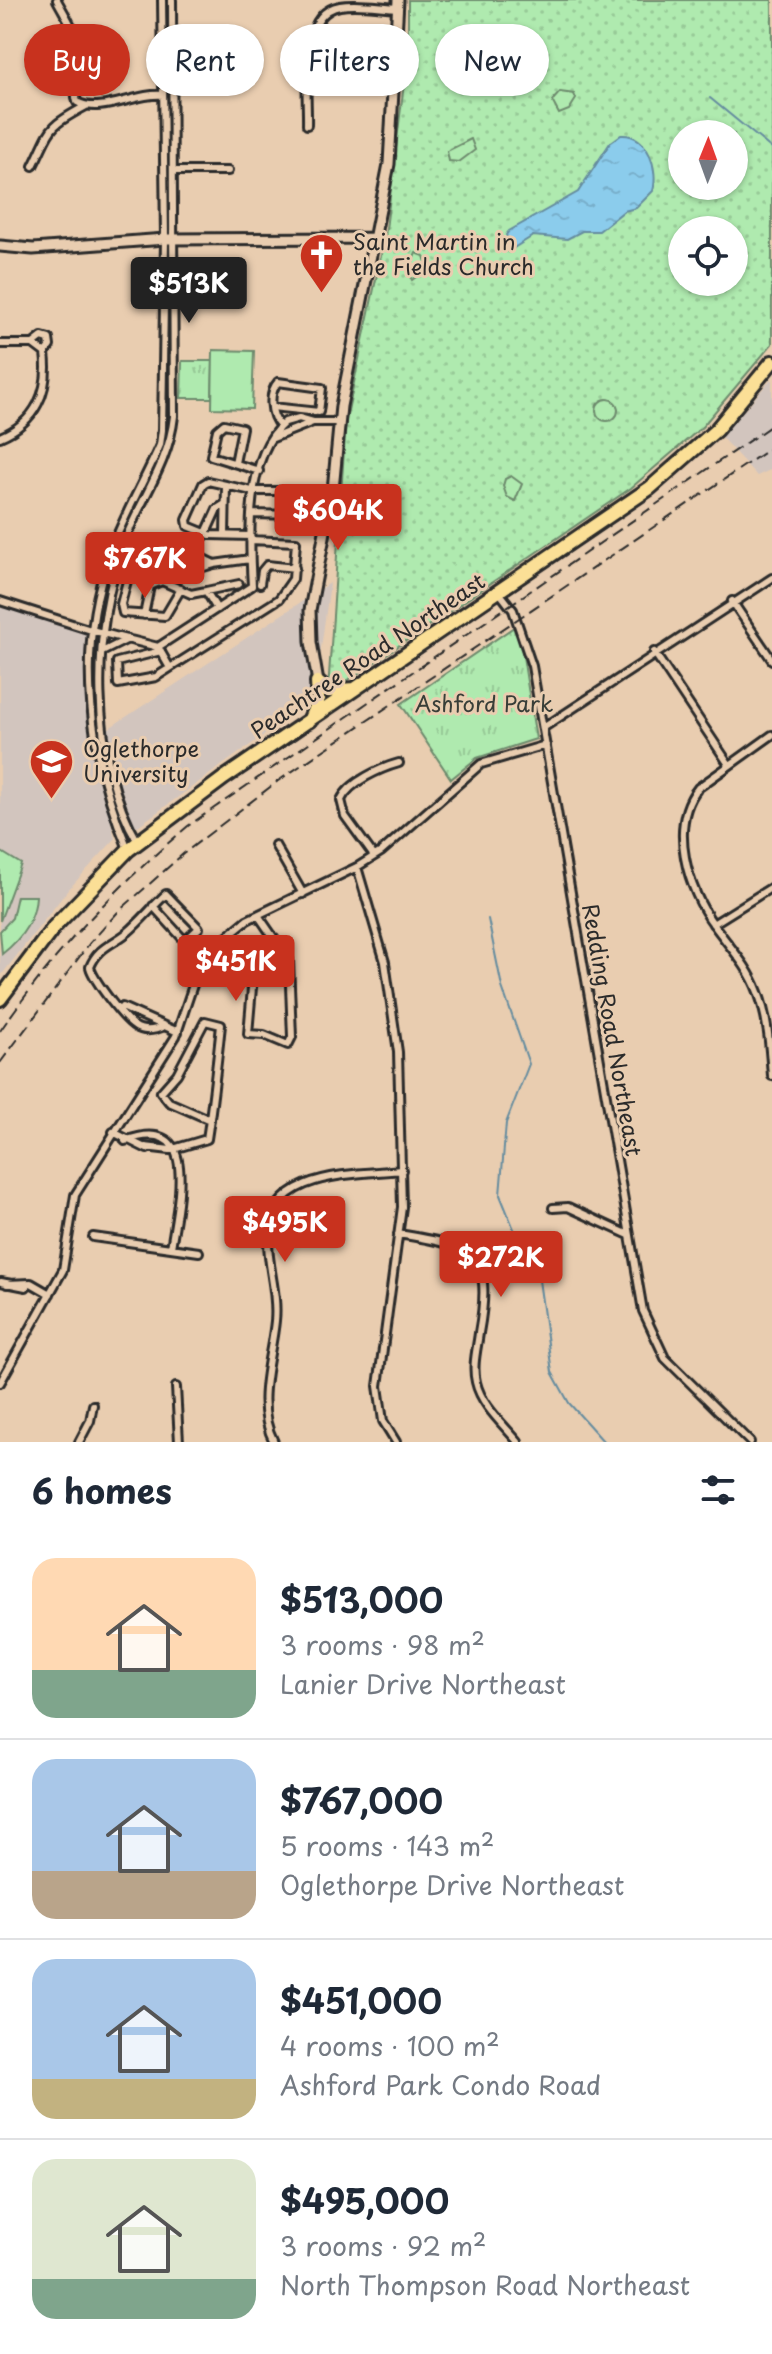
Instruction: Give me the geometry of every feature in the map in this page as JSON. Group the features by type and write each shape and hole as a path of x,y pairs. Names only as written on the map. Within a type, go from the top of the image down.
{"highway":[{"name":"Peachtree Road Northeast","path":"0,999 54,927 133,846 174,813 329,710 683,462 736,409 772,362"},
{"path":"317,682 328,691 357,689"},
{"path":"309,721 318,700 317,682"}],"main road":[{"path":"329,710 317,682 310,610 333,490 338,422 389,158 398,4"},
{"path":"0,246 33,249 169,239 375,238"}],"street":[{"path":"57,0 78,40 81,63 75,98 87,106"},
{"path":"162,24 162,3 172,3 173,24"},
{"path":"307,125 310,37 318,20 342,5 398,4"},
{"path":"33,166 42,140 52,128 87,106 146,94"},
{"path":"133,846 110,766 101,702 102,633 126,539 171,442 174,416 163,96"},
{"path":"133,846 107,798 94,737 90,685 91,630 108,559 160,445 173,171 173,96"},
{"path":"173,171 228,171"},
{"path":"0,437 32,415 42,399 49,339 42,337 33,344"},
{"path":"0,344 33,344 45,353"},
{"path":"272,407 319,412 322,388 278,382 274,387 272,407 273,419 280,426"},
{"path":"300,491 252,491 208,481 198,490 187,523 206,533 250,538 296,542 295,568 288,589 279,599 156,677 118,684 117,662 160,649 252,586 250,538 252,491 259,471 280,426 296,418 313,422"},
{"path":"273,438 291,423 338,422"},
{"path":"235,463 242,428 224,424 217,430 210,453 213,458 259,471"},
{"path":"225,535 226,485"},
{"path":"206,533 217,509 225,504"},
{"path":"251,514 297,515"},
{"path":"214,564 177,546 172,551 175,562 193,570 250,559"},
{"path":"260,584 267,565 295,568"},
{"path":"543,728 654,652 772,578"},
{"path":"127,581 122,611 144,615 169,615 181,589"},
{"path":"144,615 150,586 162,581 191,594 239,584"},
{"path":"206,591 217,609"},
{"name":"Redding Road Northeast","path":"498,592 513,610 532,666 643,1311 656,1344 686,1381 750,1442"},
{"path":"0,601 160,649 170,668"},
{"path":"732,601 772,660"},
{"path":"111,648 113,636"},
{"path":"102,652 128,639"},
{"path":"654,652 728,763"},
{"path":"772,735 728,763 698,788 684,814 688,864 699,900 758,990 768,1032 772,1076"},
{"path":"0,1383 63,1270 68,1220 75,1195 178,1032 204,960 229,932 374,856 398,839 481,764 546,745"},
{"path":"374,856 345,816 341,800 345,792 385,767 399,763"},
{"path":"275,845 303,894"},
{"path":"357,867 385,962 397,1039 402,1170 398,1234 378,1386 383,1421 396,1442"},
{"path":"713,924 772,887"},
{"path":"153,906 185,941 199,928 166,894 153,906 127,933 97,951 90,967 94,981 122,1007 178,1032"},
{"path":"258,915 289,960 292,1037 288,1045 264,1035 248,1034 255,953 275,942"},
{"path":"122,1007 130,1023 141,1030 162,1025"},
{"path":"113,1132 125,1141 145,1147 173,1148 207,1139 210,1120 221,1025 205,1021 177,1074 161,1092 169,1102 210,1120"},
{"path":"125,1141 154,1135 170,1140 180,1185 171,1248"},
{"path":"274,1442 264,1394 276,1313 268,1241 271,1215 293,1189 310,1181 402,1170"},
{"path":"553,1208 568,1207 629,1235"},
{"path":"398,1234 456,1245 467,1250 477,1262 482,1272 486,1299 475,1380 486,1404 518,1442"},
{"path":"93,1237 199,1252"},
{"path":"6,1283 33,1286 50,1294"},
{"path":"176,1387 179,1442"},
{"path":"79,1442 90,1421 93,1405"}],"shaded area":[{"path":"772,378 772,469 757,476 721,437"},
{"path":"330,583 314,699 138,826 129,823 108,734 97,736"},
{"name":"Oglethorpe University","path":"0,604 89,633 88,721 115,839 67,891 0,977"}],"green space":[{"path":"408,0 772,0 772,344 702,427 631,488 328,691 346,420 385,237 402,96 419,96 419,24 408,24"},
{"path":"560,92 574,94 576,99 569,110 559,114 552,101"},
{"path":"471,139 475,150 459,162 449,161 447,151"},
{"path":"416,253 424,256 428,268 412,280 408,273"},
{"path":"213,350 254,351 252,409 212,408"},
{"path":"182,361 213,361 212,398 181,398"},
{"path":"607,399 615,402 618,410 615,418 607,421 599,418 596,410 599,402"},
{"path":"511,476 522,484 515,501 507,497 503,486 505,479"},
{"name":"Ashford Park","path":"514,627 520,637 536,739 477,758 451,779 401,704"},
{"path":"0,851 21,864 0,921"},
{"path":"17,896 36,896 33,914 15,943 2,954 0,931 12,918"}],"water":[{"path":"621,135 630,136 645,146 653,164 653,191 636,208 624,211 599,231 582,231 567,239 533,236 512,249 506,235 509,231 578,192 610,143"}],"waterway":[{"path":"710,98 772,149"},
{"path":"488,919 502,987 529,1064 506,1123 500,1195 518,1239 538,1273 552,1372 569,1403 604,1442"}],"railway":[{"path":"0,1031 43,973 87,922 188,826 772,425"},
{"path":"0,1063 89,944 118,912 183,854 278,781 772,447"}],"place":[{"name":"Saint Martin in the Fields Church","path":"322,294"},
{"name":"Oglethorpe University","path":"52,801"}]}
